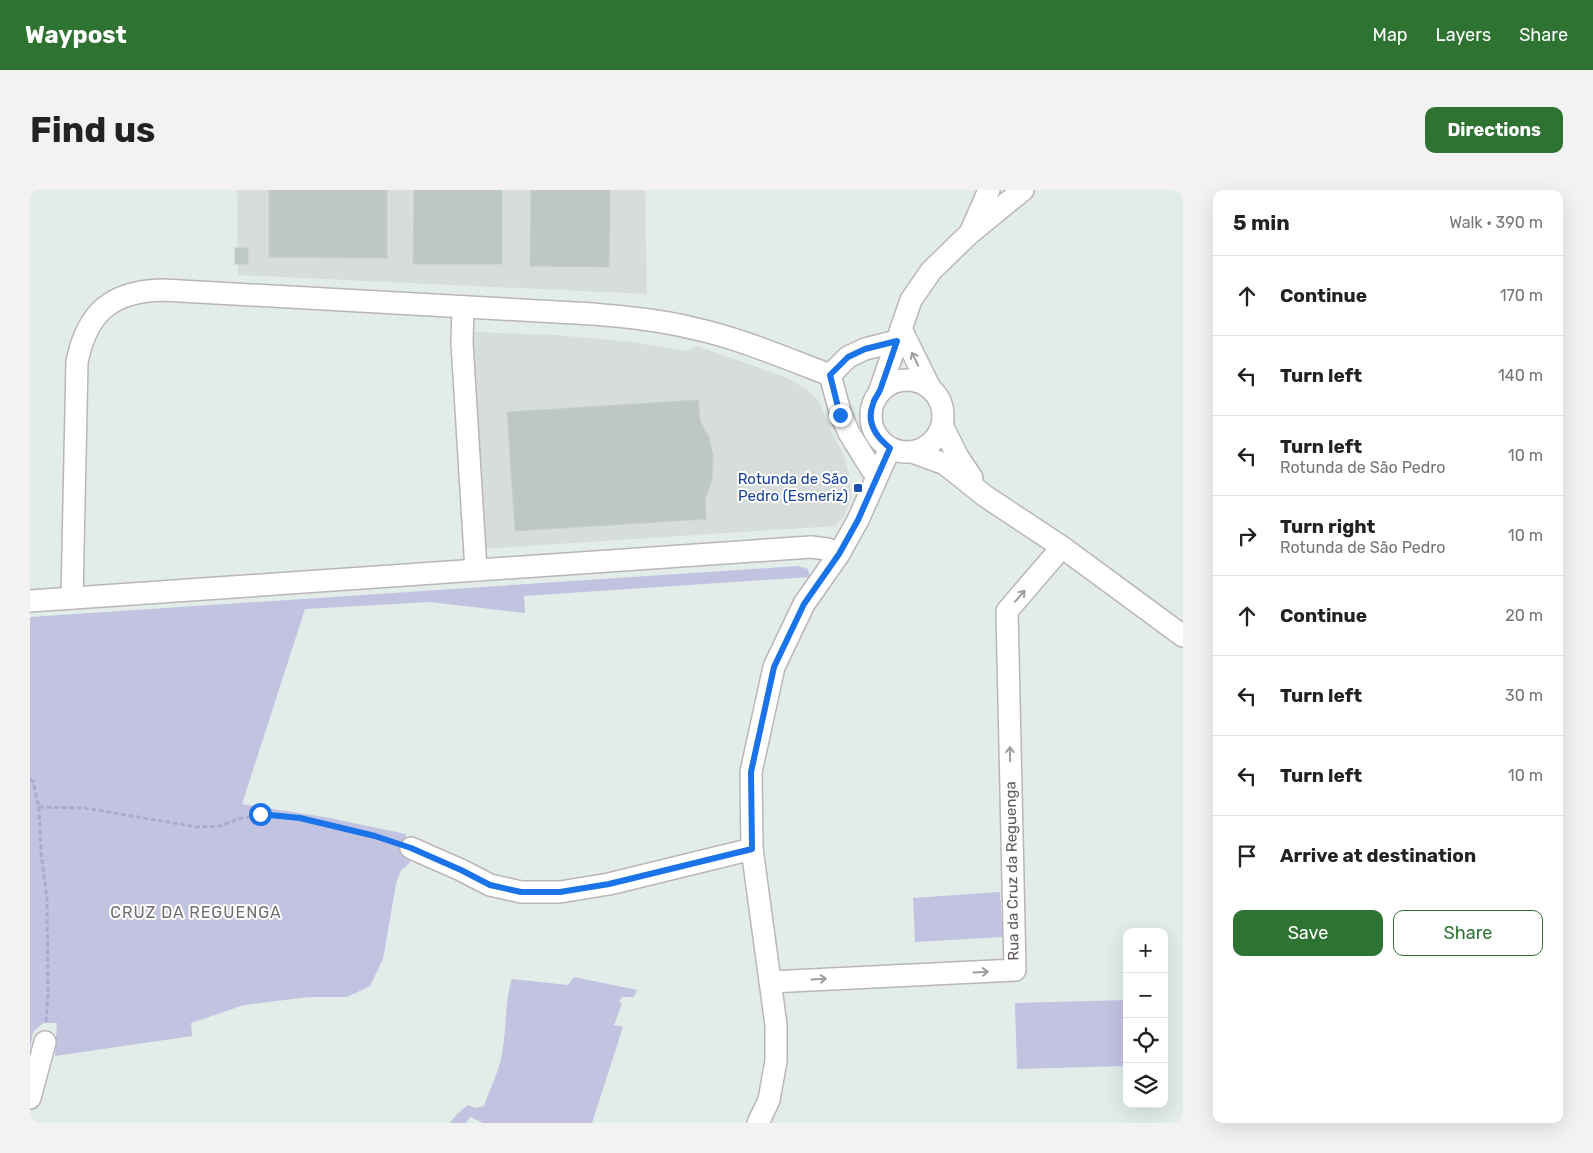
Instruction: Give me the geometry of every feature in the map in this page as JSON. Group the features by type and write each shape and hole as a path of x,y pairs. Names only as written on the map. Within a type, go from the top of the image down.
{"street":[{"path":"969,234 989,190"},
{"path":"899,335 942,405 942,425 936,438 926,447 912,452 901,452 890,448 880,440 873,430 870,417 872,404 879,393 911,300 931,271 969,234 1024,190"},
{"path":"72,598 77,362 81,342 92,320 108,305 124,296 143,290 593,314 644,319 692,328 740,341 830,375"},
{"path":"463,307 462,343 476,570"},
{"path":"830,375 848,357 899,335"},
{"path":"830,375 840,415 872,470"},
{"path":"879,393 890,384 903,380 917,381 930,388"},
{"path":"942,425 958,457 985,496"},
{"path":"758,1123 769,1100 776,1061 776,1025 752,849 751,772 774,667 804,604 839,554 858,520 890,448"},
{"path":"912,452 945,464 985,496 1062,547 1183,636"},
{"name":"Rua da Cruz da Reguenga","path":"770,982 1015,970 1007,611 1062,547"},
{"path":"30,601 811,548 839,554"},
{"path":"411,848 490,885 521,892 560,892 609,884 752,849"},
{"path":"30,1098 45,1042"}],"path":[{"path":"30,779 33,782 39,807 41,852 47,908 48,994 45,1042"},
{"path":"39,807 85,808 197,827 220,826 238,819 260,814 300,818 375,836 411,848"}],"shaded area":[{"path":"237,190 645,190 647,294 238,275"},
{"path":"475,332 555,335 632,342 687,351 697,346 785,377 807,389 819,402 844,455 850,480 851,498 844,516 835,526 464,550 451,344 469,343"},
{"path":"798,566 808,569 810,577 524,596 525,613 429,602 305,609 242,804 324,817 406,834 402,856 409,860 410,863 401,870 396,884 383,959 370,986 347,997 309,997 244,1005 191,1023 192,1036 55,1056 57,1023 43,1023 33,1032 30,1049 30,617"},
{"path":"1000,892 1003,937 915,942 913,898"},
{"path":"574,977 637,990 634,997 623,997 619,1001 622,1004 614,1025 623,1027 592,1123 483,1123 470,1117 466,1123 450,1123 468,1105 475,1108 484,1106 501,1060 509,988 512,979 568,985"},
{"path":"1123,1000 1123,1066 1017,1069 1015,1003"}],"building":[{"path":"269,190 387,190 387,258 269,257"},
{"path":"414,190 502,190 502,264 413,264"},
{"path":"531,190 610,190 609,267 530,266"},
{"path":"235,248 248,248 248,264 235,264"},
{"path":"698,400 700,421 709,437 713,456 712,480 705,499 706,519 515,531 507,412"}],"place":[{"name":"Rotunda de São Pedro (Esmeriz)","path":"858,488"}],"district":[{"name":"CRUZ DA REGUENGA","path":"196,912"}],"route":[{"path":"260,814 300,818 375,836 411,848 490,885 521,892 560,892 609,884 752,849 751,772 774,667 804,604 839,554 858,520 890,448 880,440 873,430 870,417 872,404 879,393 897,341 865,349 848,357 830,375 840,415"}]}
